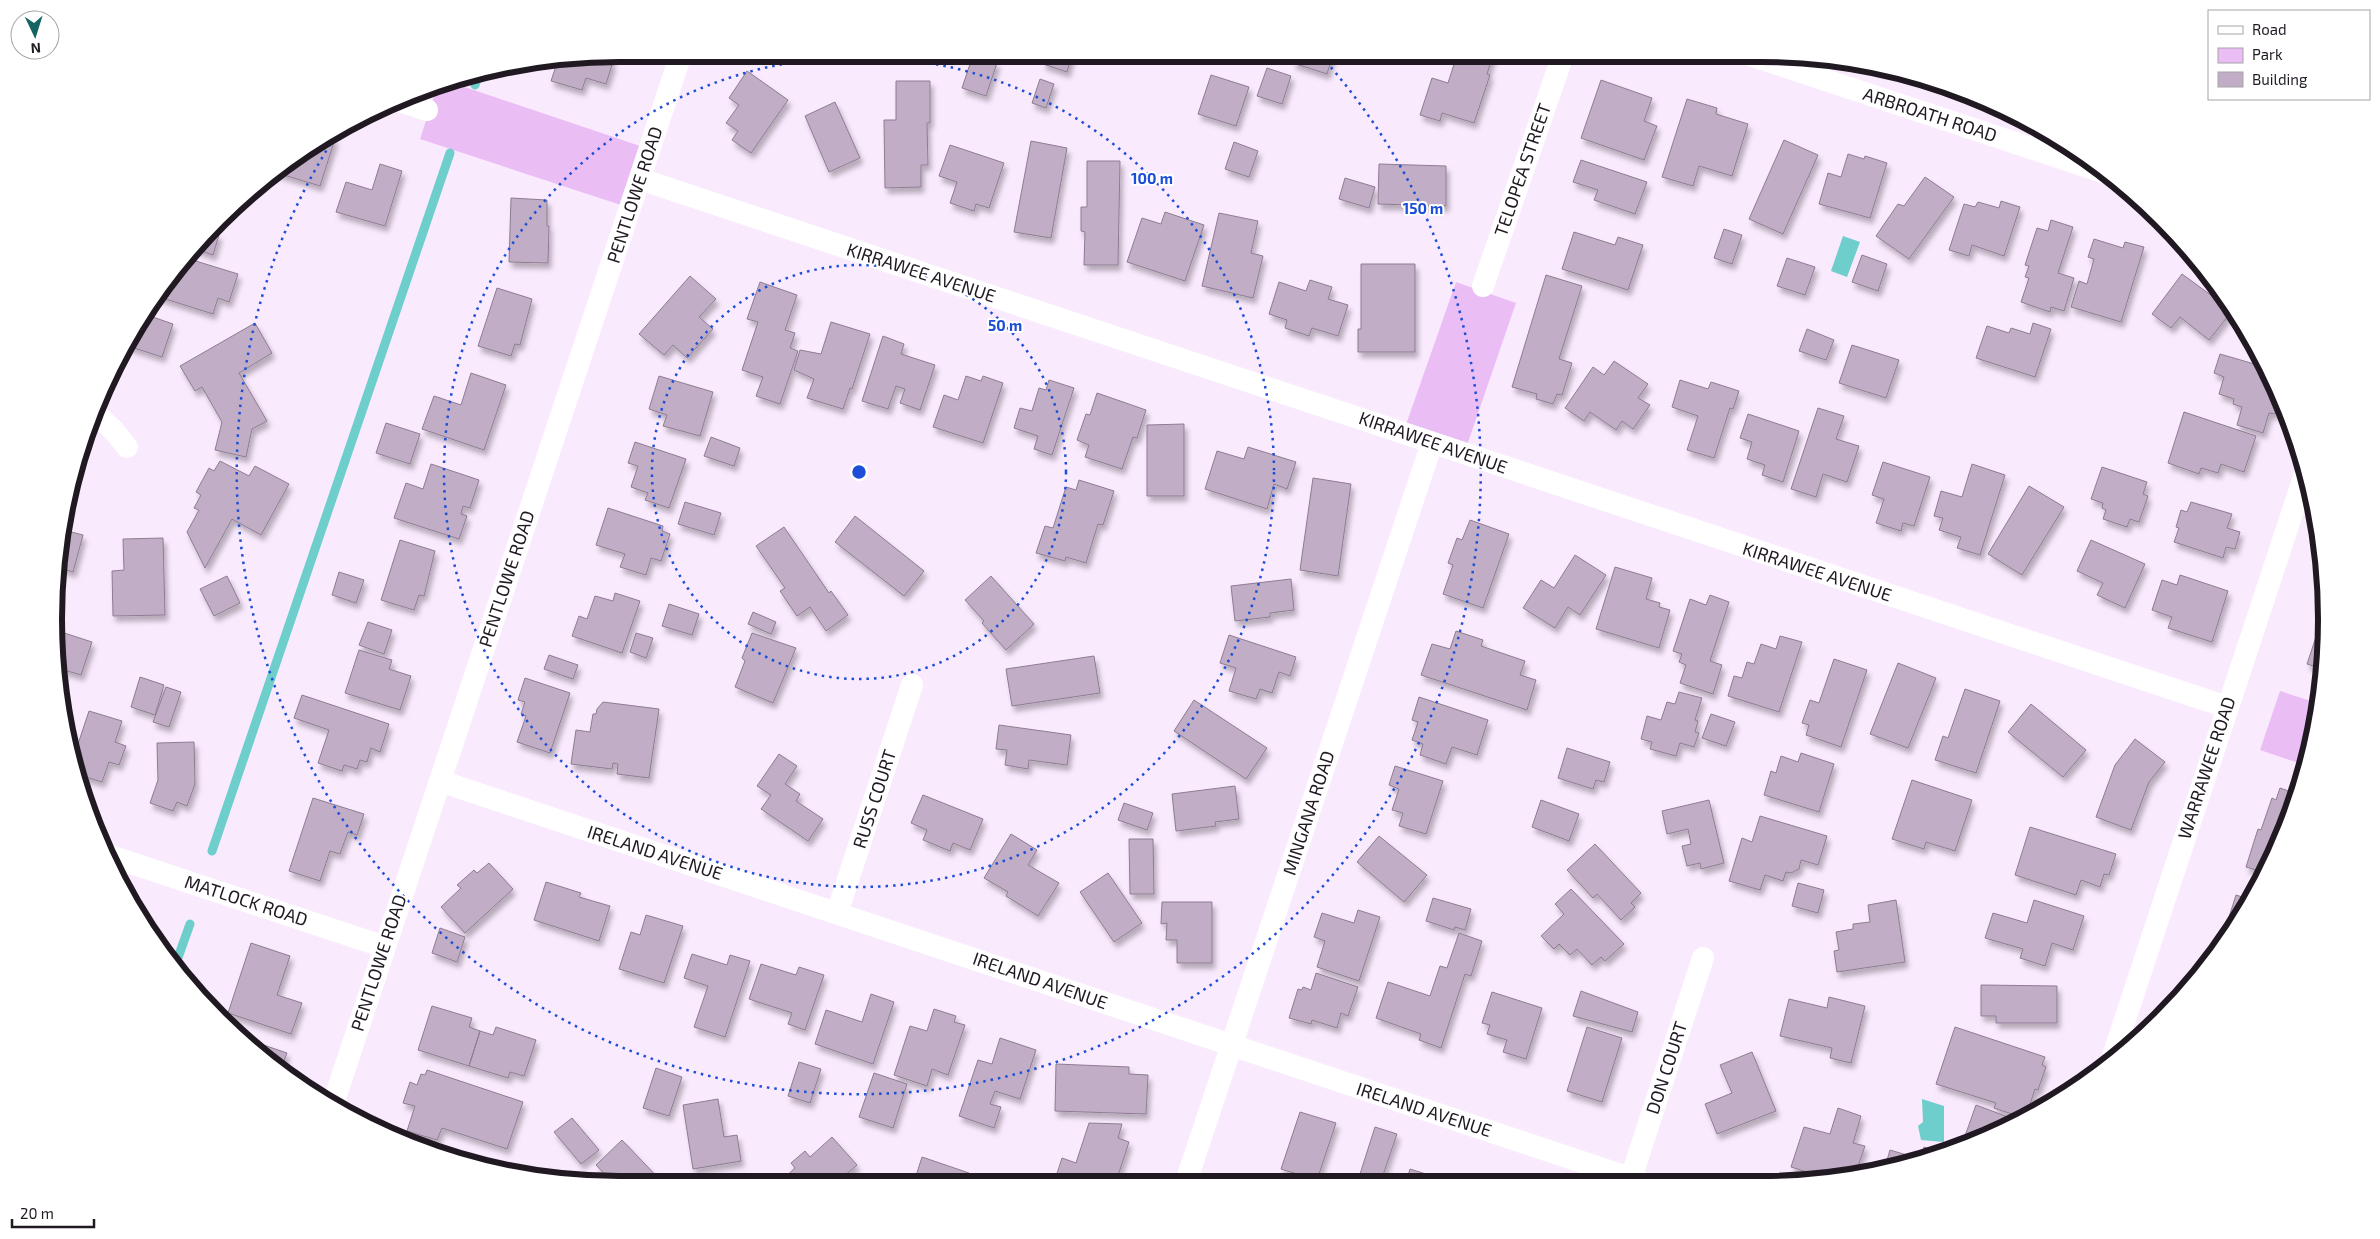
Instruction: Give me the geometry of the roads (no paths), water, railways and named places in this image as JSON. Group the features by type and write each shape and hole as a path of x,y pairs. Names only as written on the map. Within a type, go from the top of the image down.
{"street":[{"name":"PENTLOWE ROAD","path":"334,1098 678,62"},
{"name":"TELOPEA STREET","path":"1483,286 1561,62"},
{"name":"ARBROATH ROAD","path":"1773,63 2083,165"},
{"path":"409,104 427,110"},
{"name":"KIRRAWEE AVENUE","path":"640,179 2227,707"},
{"path":"100,418 127,447"},
{"name":"MINGANA ROAD","path":"1188,1176 1432,443"},
{"name":"WARRAWEE ROAD","path":"2115,1048 2301,485"},
{"name":"RUSS COURT","path":"837,913 912,685"},
{"name":"IRELAND AVENUE","path":"440,782 1623,1176"},
{"name":"MATLOCK ROAD","path":"116,858 385,947"},
{"name":"DON COURT","path":"1636,1176 1703,958"}],"waterway":[{"path":"475,85 476,81"},
{"path":"212,851 450,153"},
{"path":"178,959 190,924"}]}
